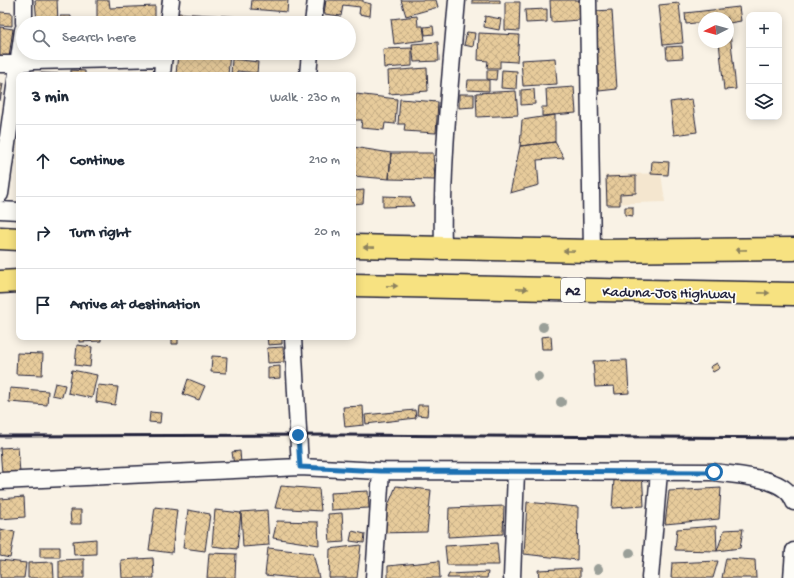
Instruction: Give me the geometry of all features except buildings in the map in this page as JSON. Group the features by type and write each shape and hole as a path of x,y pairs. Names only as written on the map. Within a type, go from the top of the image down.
{"highway":[{"path":"0,238 16,239"},
{"path":"356,246 592,251 794,249"},
{"path":"0,282 16,281"},
{"name":"Kaduna-Jos Highway","path":"356,285 794,294"}],"street":[{"path":"24,0 24,16"},
{"path":"169,16 171,0"},
{"path":"314,16 316,0"},
{"path":"443,248 442,206 444,164 457,0"},
{"path":"588,0 592,251"},
{"path":"17,72 19,60"},
{"path":"0,64 18,64 33,61 59,60"},
{"path":"162,72 164,60"},
{"path":"308,72 309,60"},
{"path":"0,194 16,78"},
{"path":"0,210 16,211"},
{"path":"293,340 300,467"},
{"path":"0,481 300,467 381,471 714,472 765,480 782,486 793,498 794,502"},
{"path":"374,578 381,471"},
{"path":"512,578 516,472"},
{"path":"650,578 659,472"},
{"path":"792,578 794,551"}],"shaded area":[{"path":"661,173 665,202 606,204 605,175"}],"railway":[{"path":"0,436 343,435 794,438"}],"route":[{"path":"298,435 300,467 381,471 714,472"}]}
